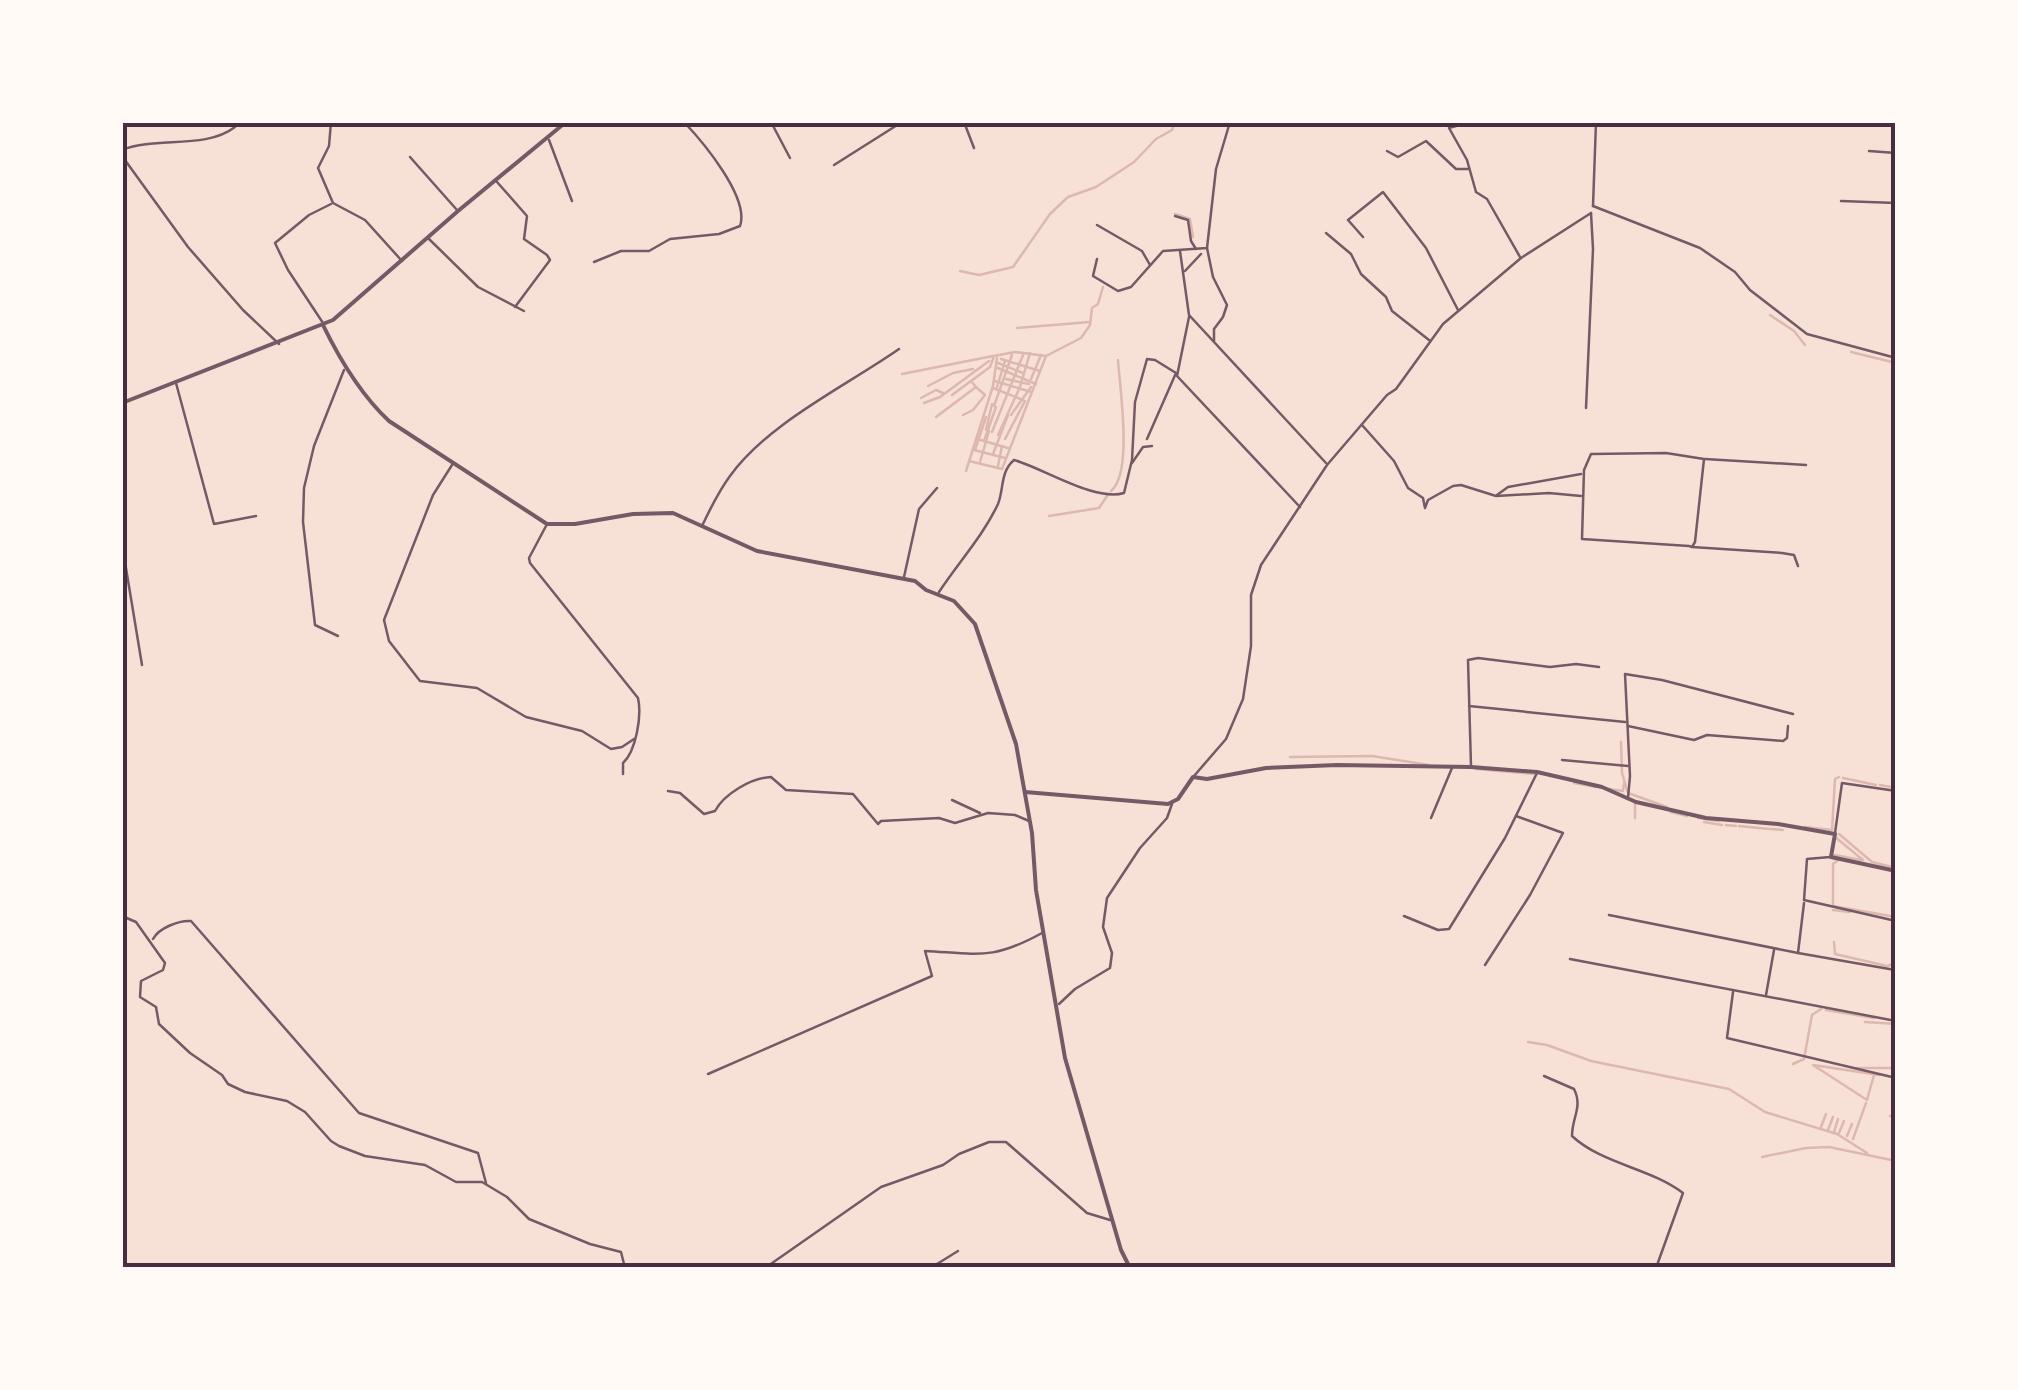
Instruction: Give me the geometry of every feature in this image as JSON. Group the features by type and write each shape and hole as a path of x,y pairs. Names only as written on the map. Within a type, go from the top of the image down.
{"street":[{"path":"331,122 329,146 318,168 333,203 365,220 402,262"},
{"path":"594,262 621,250 649,251 678,236 719,234 740,226 743,214 738,200 709,152 684,122"},
{"path":"771,122 790,158"},
{"path":"834,165 902,122"},
{"path":"964,122 974,148"},
{"path":"1215,342 1214,329 1227,305 1213,277 1207,248 1216,169 1230,122"},
{"path":"1470,122 1449,128 1476,192 1487,199 1497,220 1512,237 1520,258"},
{"path":"1586,408 1596,122"},
{"path":"122,403 323,324 355,303 565,123"},
{"path":"235,128 226,134 144,144 122,153 188,247 242,310 279,344"},
{"path":"548,138 572,202"},
{"path":"1387,151 1398,156 1426,142 1456,169 1468,168"},
{"path":"1869,151 1896,153"},
{"path":"410,158 458,211"},
{"path":"496,181 528,216 524,239 548,254 550,260 515,307"},
{"path":"1363,237 1348,220 1383,192 1426,248 1459,312"},
{"path":"1841,201 1896,203"},
{"path":"333,203 309,215 275,243 346,367 370,403 388,421 547,524 673,513 756,550 915,580 954,602 974,624 1016,744 1065,1058 1130,1268"},
{"path":"1592,206 1700,248 1735,272 1750,290 1806,334 1896,358"},
{"path":"1058,1005 1074,989 1110,968 1112,953 1103,928 1107,898 1193,777 1221,747 1246,688 1254,585 1270,550 1327,464 1396,389 1442,324 1520,258 1591,213"},
{"path":"1175,216 1188,220 1191,241 1210,261"},
{"path":"1097,225 1142,251 1150,265"},
{"path":"1326,234 1350,254 1361,274 1386,296 1392,311 1430,340"},
{"path":"428,238 478,286 524,312"},
{"path":"1097,259 1093,276 1118,291 1131,286 1163,251 1207,248"},
{"path":"1147,438 1187,338 1189,316 1180,250"},
{"path":"1184,272 1197,251"},
{"path":"1189,316 1327,464"},
{"path":"703,524 731,474 761,445 786,424 900,349"},
{"path":"938,594 973,547 1000,501 1008,464 1014,460 1092,490 1119,496 1124,493 1144,362 1155,360 1176,373 1300,507"},
{"path":"338,636 317,627 314,621 303,501 314,446 346,367"},
{"path":"176,382 214,524 256,516"},
{"path":"1362,425 1394,461 1408,488 1424,498 1424,508 1428,500 1461,485 1496,496 1582,496"},
{"path":"1130,465 1144,447 1152,446"},
{"path":"1798,566 1794,555 1782,552 1582,538 1583,474 1591,454 1666,453 1806,465"},
{"path":"1692,546 1704,459"},
{"path":"453,463 433,495 384,620 389,641 420,681 477,688 526,717 582,732 611,749 622,748 634,738"},
{"path":"1496,496 1508,488 1583,474"},
{"path":"904,579 919,509 937,488"},
{"path":"547,524 530,563 638,698 640,713 629,758 622,763 624,774"},
{"path":"122,544 128,602 142,665"},
{"path":"1471,767 1467,663 1472,659 1550,667 1599,667"},
{"path":"1628,798 1624,676 1627,674 1792,714"},
{"path":"1468,706 1626,724 1694,740 1707,735 1783,741 1788,738 1788,726"},
{"path":"1562,760 1629,766"},
{"path":"1193,777 1207,779 1287,766 1471,767 1537,772 1706,818 1835,834"},
{"path":"1431,818 1452,767"},
{"path":"1404,916 1442,931 1449,930 1537,772"},
{"path":"668,791 680,794 704,814 715,811 726,797 756,779 769,777 788,790 853,794 878,824 935,818 956,823 982,814 1015,815 1030,821"},
{"path":"1832,858 1842,783 1896,791"},
{"path":"1025,792 1173,804"},
{"path":"952,800 982,814"},
{"path":"1485,966 1530,895 1562,832 1515,816"},
{"path":"1798,952 1807,859 1832,858 1896,871"},
{"path":"1804,900 1896,921"},
{"path":"122,916 136,922 165,963 163,970 140,981 140,998 156,1007 159,1024 170,1036 222,1074 235,1090 287,1101 305,1112 330,1141 365,1156 425,1165 456,1182 474,1180 486,1185 508,1197 529,1218 590,1244 621,1252 625,1268"},
{"path":"1608,916 1895,969"},
{"path":"152,940 156,933 191,921 359,1113 478,1153 486,1185"},
{"path":"708,1074 932,976 926,952 992,954 1010,950 1044,932"},
{"path":"1766,995 1775,949"},
{"path":"1570,959 1896,1022"},
{"path":"1733,990 1727,1038 1896,1078"},
{"path":"1544,1076 1574,1089 1579,1099 1572,1128 1576,1140 1605,1158 1640,1169 1683,1193 1656,1268"},
{"path":"764,1268 880,1187 1000,1140 1087,1212 1114,1221"},
{"path":"922,1268 958,1251"}],"waterway":[{"path":"960,271 979,275 1013,267 1050,214 1068,197 1096,187 1134,162 1156,139 1172,130 1175,122"},
{"path":"1175,214 1190,219 1193,237"},
{"path":"969,461 1002,469 1046,356 1081,338 1090,325 1092,308 1098,304 1103,287"},
{"path":"1770,315 1794,331 1805,345"},
{"path":"1017,328 1090,322"},
{"path":"952,395 990,367 994,356 1015,352 1046,356"},
{"path":"1851,352 1896,363"},
{"path":"998,435 1020,387 1030,353"},
{"path":"994,406 1012,355"},
{"path":"992,432 1023,355"},
{"path":"1031,379 1041,355"},
{"path":"902,374 993,356"},
{"path":"966,471 993,386 997,358"},
{"path":"1001,359 1040,371"},
{"path":"1111,491 1118,481 1123,450 1118,360"},
{"path":"924,403 940,397 989,361"},
{"path":"997,387 1005,361"},
{"path":"998,363 1023,373"},
{"path":"998,368 1036,384"},
{"path":"928,386 953,373 973,369"},
{"path":"1006,379 1029,384"},
{"path":"936,417 976,387 971,381"},
{"path":"995,381 1031,392"},
{"path":"963,415 973,410 985,395 976,387"},
{"path":"1011,415 1031,387"},
{"path":"993,388 1023,400"},
{"path":"921,398 936,390 943,393"},
{"path":"1005,439 1025,401"},
{"path":"986,430 992,404"},
{"path":"984,441 996,407"},
{"path":"993,454 1008,415"},
{"path":"975,450 986,417"},
{"path":"980,462 989,431"},
{"path":"977,439 1008,448"},
{"path":"998,466 1002,446"},
{"path":"974,450 1005,458"},
{"path":"1049,516 1099,508 1107,496"},
{"path":"1621,742 1622,773 1628,793 1667,807"},
{"path":"1290,757 1372,756 1429,765"},
{"path":"1476,769 1534,774"},
{"path":"1805,827 1832,830 1835,779 1839,777"},
{"path":"1843,778 1876,785"},
{"path":"1574,783 1596,787"},
{"path":"1609,789 1623,791 1624,783"},
{"path":"1880,785 1896,788"},
{"path":"1635,802 1635,818"},
{"path":"1671,812 1687,816"},
{"path":"1698,818 1719,821"},
{"path":"1704,822 1722,825"},
{"path":"1726,825 1736,826"},
{"path":"1739,826 1769,829"},
{"path":"1771,829 1783,830"},
{"path":"1839,834 1872,862 1896,868"},
{"path":"1835,837 1863,860"},
{"path":"1835,855 1861,860"},
{"path":"1838,860 1833,864 1833,906 1896,917"},
{"path":"1833,910 1850,912"},
{"path":"1834,942 1835,954 1887,966 1893,964 1896,950"},
{"path":"1793,1064 1804,1059 1812,1015 1821,1009"},
{"path":"1826,1010 1874,1018"},
{"path":"1865,1022 1896,1024"},
{"path":"1528,1042 1591,1061 1729,1089 1765,1112 1837,1134 1867,1153"},
{"path":"1874,1075 1867,1100 1813,1065 1879,1075"},
{"path":"1857,1068 1896,1068"},
{"path":"1853,1139 1866,1103"},
{"path":"1821,1127 1826,1114"},
{"path":"1890,1116 1896,1119"},
{"path":"1828,1130 1833,1117"},
{"path":"1834,1132 1838,1119"},
{"path":"1839,1133 1844,1121"},
{"path":"1847,1136 1852,1124"},
{"path":"1762,1157 1829,1147 1896,1161"}]}
